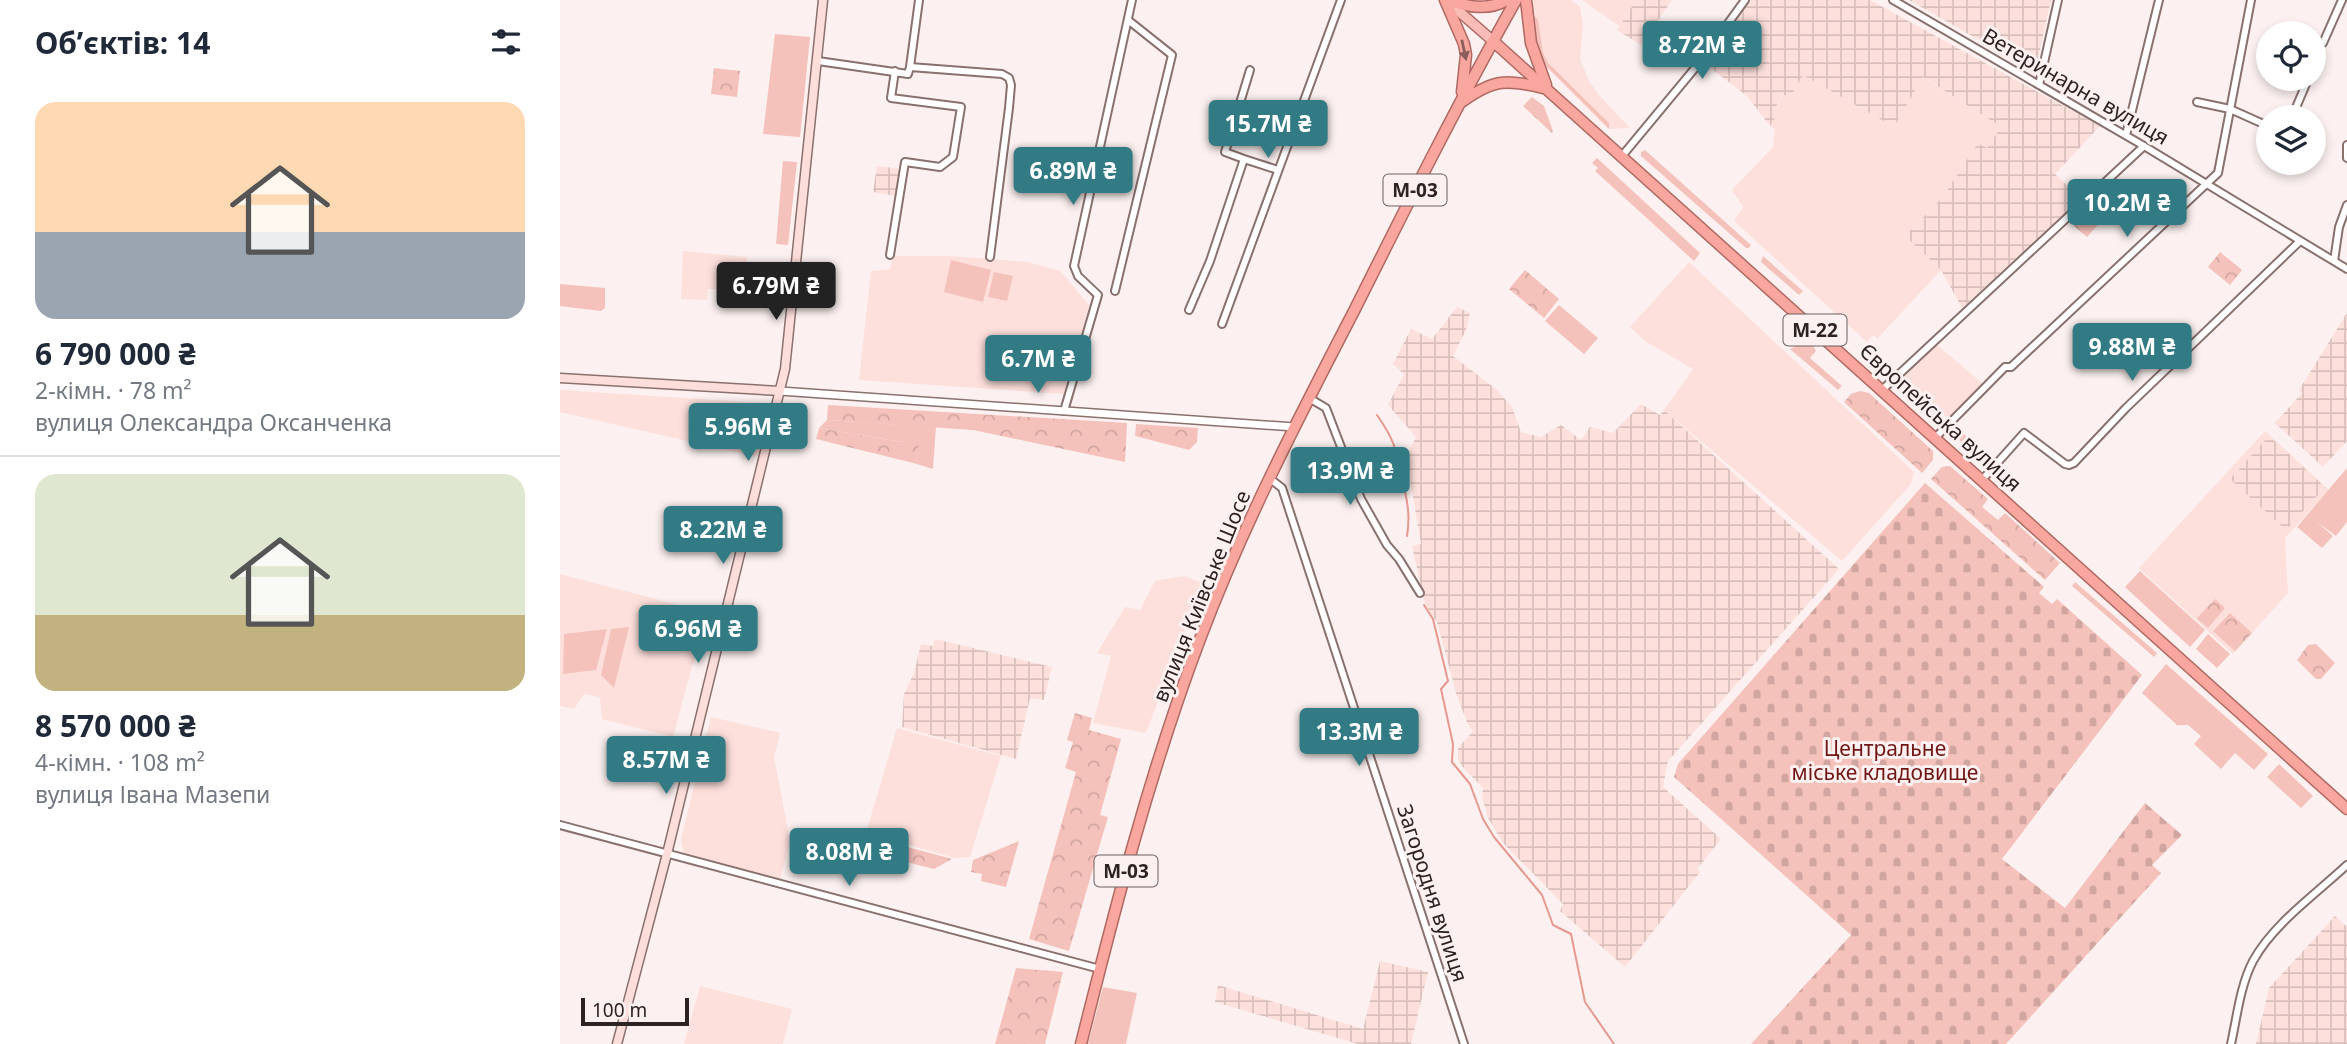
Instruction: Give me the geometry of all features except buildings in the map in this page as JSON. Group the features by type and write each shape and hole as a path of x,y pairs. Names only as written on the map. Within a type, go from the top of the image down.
{"highway":[{"path":"1446,0 1486,7 1507,0"},
{"path":"1446,0 1466,55 1460,103"},
{"name":"вулиця Київське Шосе","path":"1080,1044 1144,806 1184,682 1213,606 1294,427 1460,103 1516,0"},
{"path":"1526,0 1531,43 1547,89"},
{"name":"Європейська вулиця","path":"1493,41 2347,809"},
{"path":"1460,103 1482,88 1501,81 1547,89"}],"main road":[{"path":"617,1044 667,854 780,391 788,348 823,0"},
{"name":"Європейська вулиця","path":"1446,0 1493,41"},
{"path":"560,378 780,391"}],"street":[{"path":"818,61 908,74 919,0"},
{"path":"1064,411 1098,295 1078,276 1074,266 1132,0"},
{"path":"1222,324 1341,0"},
{"path":"1622,156 1700,62 1745,0"},
{"name":"Ветеринарна вулиця","path":"1893,0 2126,135 2347,269"},
{"path":"2039,85 2058,0"},
{"path":"2126,135 2159,0"},
{"path":"1935,438 2004,367 2011,367 2218,173 2251,0"},
{"path":"2326,36 2342,0"},
{"path":"1115,291 1172,55 1128,20"},
{"path":"910,67 1002,74 1009,78 1009,108 990,257"},
{"path":"1250,70 1224,152 1278,170"},
{"path":"891,255 905,162 940,167 953,157 961,107 891,98 895,71"},
{"path":"2197,102 2230,109 2256,121"},
{"path":"2347,145 2347,158"},
{"path":"1882,390 2144,146"},
{"path":"1189,310 1210,261 1244,159"},
{"path":"2334,261 2339,227 2347,205"},
{"path":"1982,480 2024,433 2065,464 2074,463 2126,408 2300,241"},
{"path":"780,391 1294,427"},
{"path":"1309,398 1326,408 1361,499 1387,545 1420,593"},
{"name":"Загородня вулиця","path":"1269,478 1282,488 1464,1044"},
{"path":"560,825 1100,969"},
{"path":"2231,1044 2252,962 2269,937 2347,865"}],"shaded area":[{"path":"1534,0 1571,0 1580,7 1583,23 1580,59 1589,81 1630,128 1609,129 1545,65 1531,19"},
{"path":"1582,0 1636,0 1619,26"},
{"path":"1636,0 1672,0 1641,45 1617,30"},
{"path":"1750,0 1870,0 2100,126 2055,174 2081,198 1962,308 1941,270 1905,236 1942,198 1978,143 1987,148 2001,127 1923,77 1894,127 1803,75 1790,98 1783,94 1773,112 1777,114 1770,126 1747,96 1705,64"},
{"path":"1909,0 2051,0 2036,67 2021,64"},
{"path":"1803,75 1894,127 1922,77 2002,127 1987,148 1978,143 1942,198 1905,236 1941,270 1877,339 1873,335 1867,342 1734,221 1743,207 1732,190 1773,147 1775,129 1770,126 1776,115 1773,112 1784,94 1790,97"},
{"path":"877,166 901,169 896,196 873,192"},
{"path":"683,251 747,257 747,269 773,271 770,294 741,292 723,297 722,289 708,289 707,300 681,299"},
{"path":"893,256 951,256 1027,262 1060,271 1089,305 1064,394 859,380 871,271 890,269"},
{"path":"1689,262 1914,472 1911,484 1842,561 1664,410 1693,369 1645,341 1630,327"},
{"path":"1457,307 1470,313 1466,330 1453,356 1497,390 1512,407 1521,432 1541,437 1561,425 1581,440 1590,427 1613,433 1641,404 1660,415 1664,410 1839,569 1668,761 1663,787 1721,839 1697,869 1700,872 1625,967 1560,911 1563,904 1503,843 1488,818 1482,797 1483,788 1461,765 1458,758 1458,748 1473,731 1468,725 1456,693 1437,622 1425,604 1412,546 1421,544 1408,460 1416,437 1388,405 1404,374 1393,364 1411,329 1432,339"},
{"path":"2347,313 2347,441 2323,467 2275,423 2302,393 2299,390"},
{"path":"1935,343 1982,383 1948,418 1901,375"},
{"path":"560,390 763,403 769,405 769,411 758,457 560,412"},
{"path":"2265,431 2329,490 2285,538 2288,593 2233,654 2139,568"},
{"path":"2269,436 2325,487 2286,530 2230,479"},
{"path":"560,574 694,609 691,618 704,622 673,737 602,719 600,697 584,694 574,709 560,706"},
{"path":"1184,576 1203,583 1146,733 1093,723 1111,656 1097,653 1125,607 1140,610 1155,581"},
{"path":"935,639 1052,667 1044,700 1030,698 1016,759 902,727 904,694 914,673 921,644 933,646"},
{"path":"711,717 780,733 774,757 790,841 780,880 686,855 683,851 681,839"},
{"path":"897,728 1001,756 970,857 955,858 866,833"},
{"path":"2335,916 2347,927 2347,1044 2256,1044 2269,988"},
{"path":"1380,961 1428,972 1411,1044 1358,1044 1215,1002 1218,985 1363,1029"},
{"path":"700,986 792,1009 783,1044 684,1044"}],"green space":[{"path":"1531,19 1538,19 1543,53 1548,63 1609,123 1609,129 1545,65 1535,40"},
{"path":"775,34 810,37 800,137 763,134"},
{"path":"714,68 740,71 737,97 711,94"},
{"path":"1532,97 1544,106 1552,133 1523,106"},
{"path":"1645,150 1751,245 1749,248 1641,156 1641,152"},
{"path":"1597,158 1700,253 1694,261 1595,171 1598,168 1592,163"},
{"path":"783,161 797,162 788,245 776,244"},
{"path":"2099,198 2112,209 2087,237 2074,226"},
{"path":"2220,252 2242,270 2230,285 2208,267"},
{"path":"1763,256 1803,291 1799,295 1761,262"},
{"path":"951,260 991,270 983,302 944,292"},
{"path":"1525,270 1559,299 1544,318 1509,289"},
{"path":"994,272 1013,276 1007,301 988,297"},
{"path":"560,284 605,288 605,308 601,311 560,306"},
{"path":"1559,305 1598,338 1584,354 1545,321"},
{"path":"1811,342 1816,351 1810,358 1842,386 1838,390 1790,349"},
{"path":"1860,391 1869,393 1933,451 1933,460 1922,473 1844,402 1851,394"},
{"path":"828,405 1127,423 1125,462 973,430 827,420"},
{"path":"827,420 936,427 933,469 917,464 918,436 902,442 819,428"},
{"path":"1136,424 1198,428 1197,442 1189,450 1135,436"},
{"path":"1951,426 1955,426 1995,462 1987,467 1950,431"},
{"path":"819,428 902,442 909,435 919,436 917,464 816,439"},
{"path":"1950,466 1988,499 1982,507 1998,520 2005,513 2060,563 2045,580 1931,479 1942,467"},
{"path":"2347,468 2347,522 2336,536 2317,522 2333,536 2322,548 2297,527"},
{"name":"Центральне міське кладовище","path":"1925,483 2044,587 2039,593 2052,604 2057,599 2142,675 2002,859 2065,908 2145,803 2182,835 2152,865 2161,873 2006,1044 1751,1044 1851,935 1674,777 1678,764"},
{"path":"2140,571 2205,630 2190,647 2125,587"},
{"path":"2075,582 2157,653 2154,657 2072,586"},
{"path":"2215,599 2225,608 2208,628 2197,618"},
{"path":"2230,613 2252,633 2235,651 2213,631"},
{"path":"629,627 614,688 601,675 611,629"},
{"path":"607,629 596,670 563,674 564,634"},
{"path":"2208,634 2230,654 2217,668 2196,649"},
{"path":"2316,644 2335,663 2321,679 2316,679 2297,660 2308,645"},
{"path":"2166,664 2268,754 2254,770 2235,753 2221,769 2194,744 2201,736 2188,725 2177,725 2142,693"},
{"path":"1075,713 1092,718 1089,730 1121,739 1100,815 1108,817 1069,951 1029,939 1076,772 1065,768 1073,742 1067,740"},
{"path":"2279,764 2313,796 2301,808 2267,777"},
{"path":"871,837 952,859 934,869 867,852"},
{"path":"1019,841 1006,887 981,881 982,874 971,872 973,860"},
{"path":"1016,968 1063,972 1045,1044 995,1044"},
{"path":"1103,987 1137,993 1126,1044 1088,1044"}],"waterway":[{"path":"1377,415 1393,442 1397,457 1407,505 1407,536"},
{"path":"1424,605 1433,619 1448,681 1441,689 1453,744 1452,762 1470,784 1483,819 1494,837 1542,895 1553,925 1571,934 1585,1002 1614,1044"}]}
